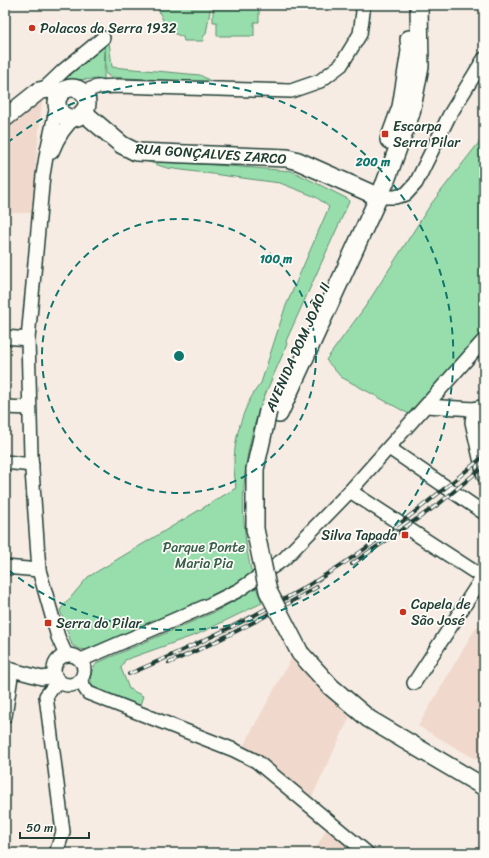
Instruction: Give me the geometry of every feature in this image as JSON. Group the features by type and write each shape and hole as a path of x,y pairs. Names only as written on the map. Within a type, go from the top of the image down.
{"main road":[{"path":"374,195 401,107 410,51 407,5"},
{"path":"374,195 411,113 420,66 419,5"},
{"path":"5,118 39,91 54,96 69,88 78,89 82,92 86,100 86,108 80,115 66,117 58,110 54,96"},
{"name":"RUA GONÇALVES ZARCO","path":"80,115 122,145 136,152 287,158 298,161 374,195"},
{"name":"AVENIDA DOM JOÃO II","path":"374,195 273,413 266,470 266,527 278,587 305,650 331,686 369,719 484,787"},
{"name":"AVENIDA DOM JOÃO II","path":"305,650 376,710 484,774"}],"street":[{"path":"82,92 97,87 110,86 291,91 320,81 341,65 360,34 363,12 362,5"},
{"path":"66,655 58,637 39,570 29,408 28,339 43,175 54,96 64,70 103,38"},
{"path":"374,195 395,197 406,194 416,182 449,116 484,59"},
{"path":"43,175 54,146 62,132 69,123 80,115"},
{"path":"5,337 28,339"},
{"path":"81,660 211,604 239,590 284,559 350,491 484,340"},
{"path":"426,406 479,408 472,422 484,476"},
{"path":"5,407 29,408"},
{"path":"389,448 484,513"},
{"path":"5,462 32,465"},
{"path":"350,491 483,577 414,683"},
{"path":"5,567 39,570"},
{"path":"62,656 74,656 81,660 84,673 80,681 71,685 62,684 56,678 54,667 55,663 62,656"},
{"path":"5,716 9,669 42,678 56,678"},
{"path":"56,678 46,696 64,832 56,853"},
{"path":"80,681 88,693 234,750 256,761 367,853"}],"shaded area":[{"path":"38,99 42,102 31,213 5,213 5,125"},
{"path":"476,627 484,628 484,764 418,726"},
{"path":"292,657 322,692 350,717 310,801 242,748"},
{"path":"327,828 331,830 331,833 339,841 342,840 360,853 313,853"}],"green space":[{"path":"156,5 211,5 206,34 203,37 204,41 184,41 183,37 168,31"},
{"path":"213,5 259,5 259,22 254,22 254,36 217,36 217,22 213,22"},
{"path":"105,40 109,41 112,67 200,75 214,83 110,77 106,74"},
{"path":"105,40 104,79 59,80"},
{"path":"484,136 484,335 409,414 341,377 326,360 365,307 431,204"},
{"name":"Parque Ponte Maria Pia","path":"146,161 292,171 348,199 349,202 286,341 287,344 264,397 254,425 246,467 243,510 252,574 210,598 88,650 79,649 72,645 60,610 88,577 236,488 234,454 241,421 250,400 261,383 285,308 329,207 316,197 280,183 167,168"},
{"path":"256,587 262,603 198,634 125,660 121,668 129,689 143,696 139,708 97,692 92,685 91,674 97,663 217,611"}],"railway":[{"path":"129,674 226,630 273,606 319,579 383,536 484,456"},
{"path":"352,564 440,503 484,466"},
{"path":"169,663 207,646 281,608 317,587"}],"place":[{"name":"Polacos da Serra 1932","path":"32,28"},
{"name":"Escarpa Serra Pilar","path":"385,134"},
{"name":"Silva Tapada","path":"405,535"},
{"name":"Capela de São José","path":"403,612"},
{"name":"Serra do Pilar","path":"48,623"}]}
